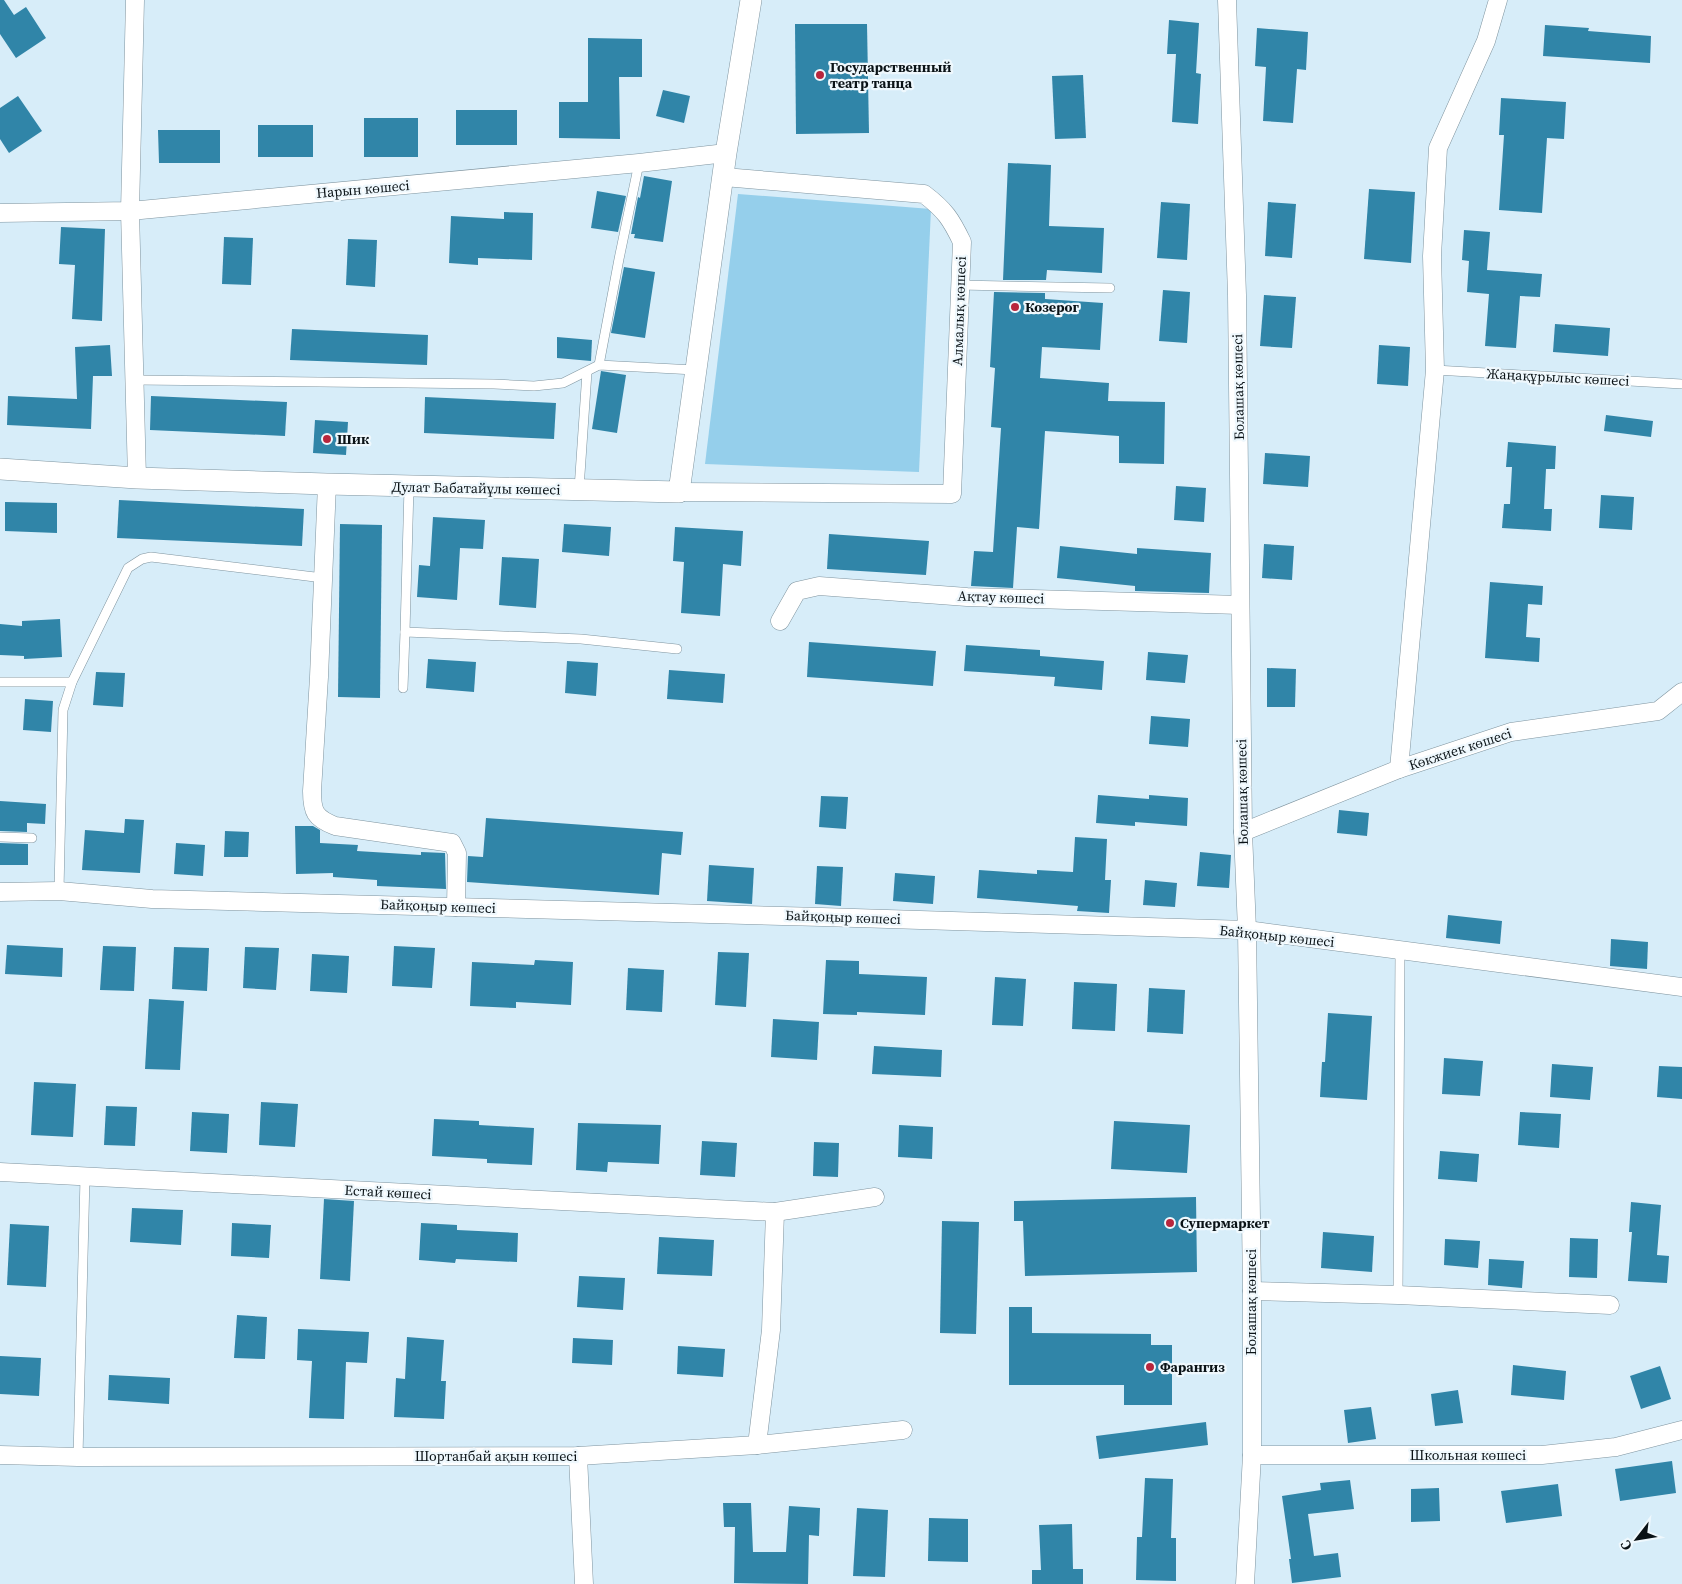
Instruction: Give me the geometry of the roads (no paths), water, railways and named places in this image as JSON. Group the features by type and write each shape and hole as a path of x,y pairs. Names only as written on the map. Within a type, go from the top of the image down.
{"street":[{"path":"135,0 130,211 137,478"},
{"path":"679,492 726,153 751,0"},
{"name":"Болашақ көшесі","path":"1227,0 1237,295 1242,832 1247,930 1252,1291 1252,1455 1245,1584"},
{"path":"1399,769 1435,370 1432,256 1438,148 1486,41 1498,0"},
{"name":"Нарын көшесі","path":"0,213 130,211 639,163 726,153"},
{"name":"Алмалық көшесі","path":"724,177 924,194 942,208 954,224 962,242 952,494"},
{"name":"Дулат Бабатайұлы көшесі","path":"0,469 137,478 327,484 679,492 952,494"},
{"path":"327,484 312,791 315,814 322,821 335,826 452,843 458,853 456,907"},
{"name":"Ақтау көшесі","path":"780,621 797,591 820,586 968,597 1240,605"},
{"name":"Көкжиек көшесі","path":"1242,832 1399,769 1511,732 1658,711 1682,692"},
{"name":"Байқоңыр көшесі","path":"0,892 59,891 152,899 1247,930 1682,987"},
{"name":"Естай көшесі","path":"0,1172 775,1212 875,1197"},
{"path":"757,1445 771,1330 775,1212"},
{"path":"1252,1291 1398,1295 1610,1305"},
{"name":"Шортанбай ақын көшесі","path":"0,1455 78,1457 578,1456 757,1445 902,1430"},
{"name":"Школьная көшесі","path":"1252,1455 1542,1455 1616,1447 1682,1430"},
{"path":"578,1456 584,1584"}],"lane":[{"path":"599,365 618,259 639,163"},
{"path":"959,285 1110,288"},
{"path":"134,380 534,386 563,383 599,365 695,370"},
{"name":"Жаңақұрылыс көшесі","path":"1435,370 1682,384"},
{"path":"578,490 587,372"},
{"path":"403,688 409,486"},
{"path":"59,891 63,710 72,682 128,568 142,559 151,557 323,578"},
{"path":"405,632 581,639 677,648"},
{"path":"0,682 72,682"},
{"path":"0,836 32,838"},
{"path":"1398,1295 1400,951"},
{"path":"78,1457 85,1177"}],"place":[{"name":"Государственный театр танца","path":"820,75"},
{"name":"Козерог","path":"1015,307"},
{"name":"Шик","path":"327,439"},
{"name":"Супермаркет","path":"1170,1223"},
{"name":"Фарангиз","path":"1150,1367"}]}
